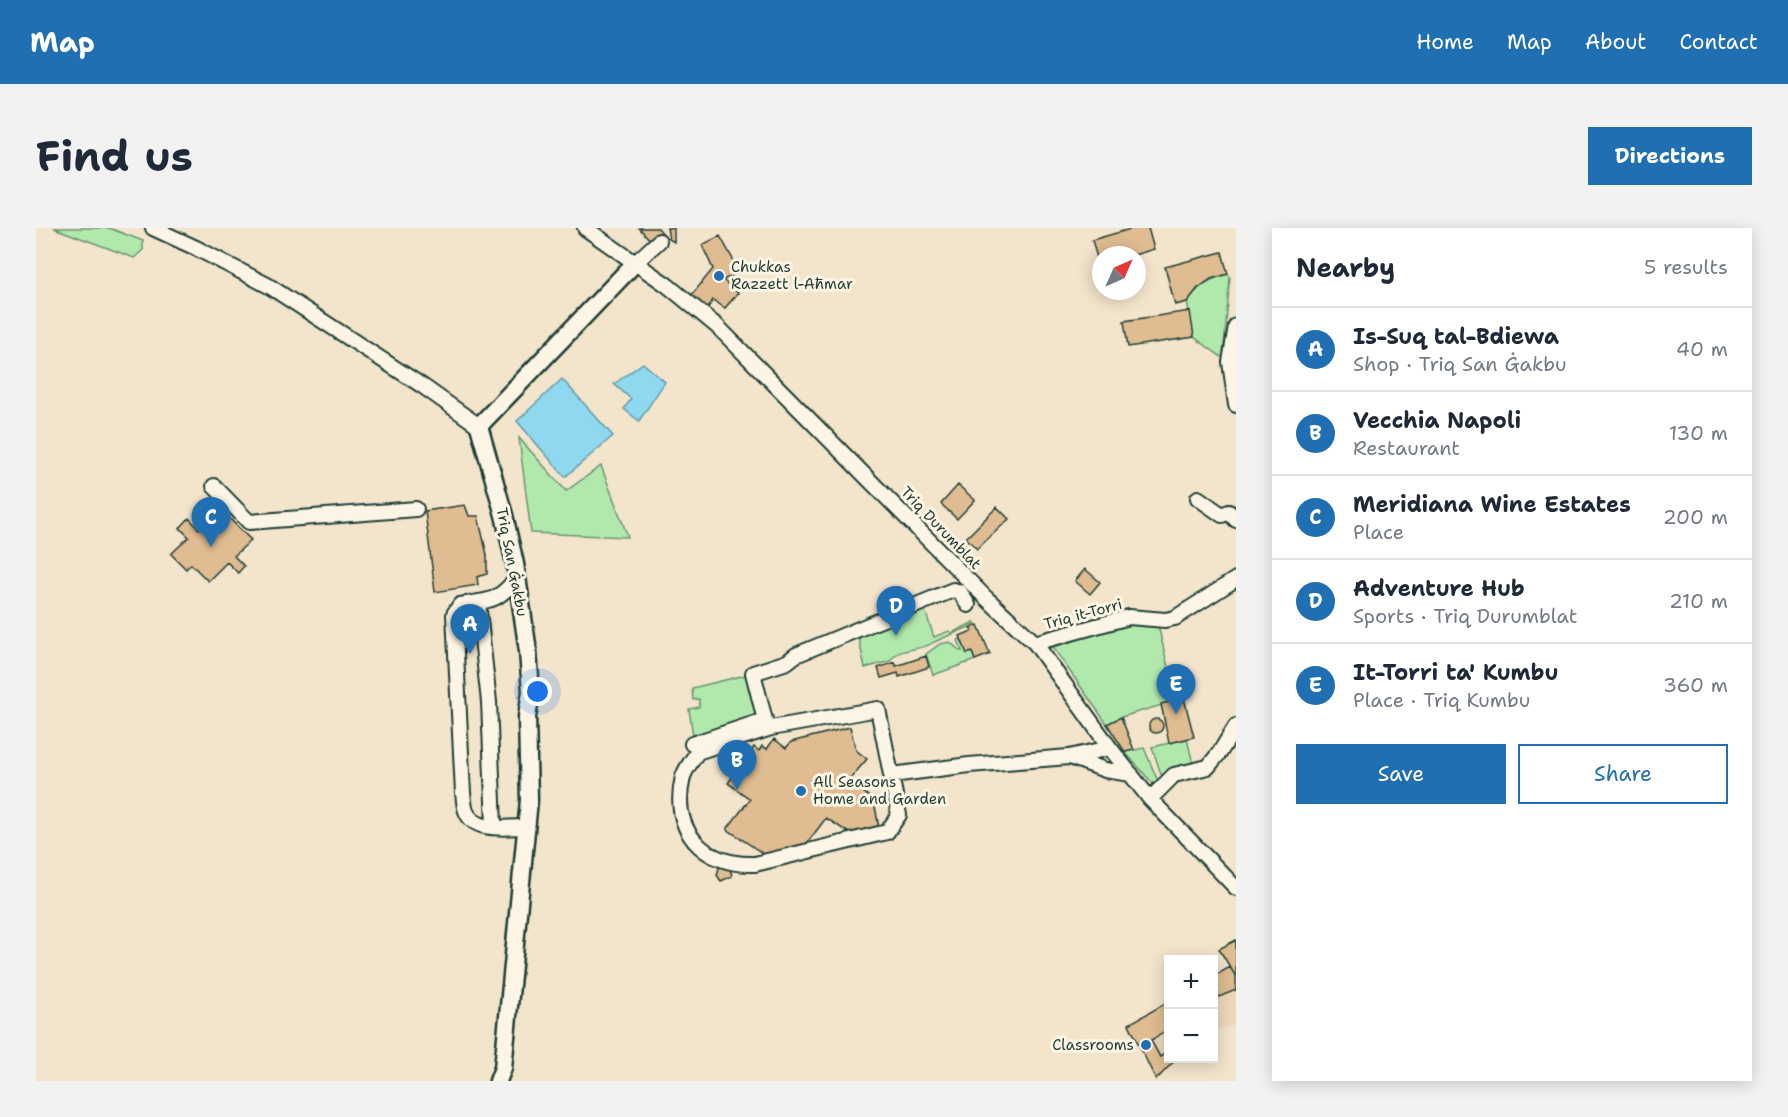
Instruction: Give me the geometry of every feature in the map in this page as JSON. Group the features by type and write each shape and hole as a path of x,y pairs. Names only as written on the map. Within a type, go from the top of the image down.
{"main road":[{"path":"479,426 634,264"},
{"name":"Triq San Ġakbu","path":"479,426 504,514 517,578 528,651 531,692 527,717 529,800 503,1068 498,1081"}],"street":[{"path":"153,228 269,286 424,387 479,426"},
{"name":"Triq Durumblat","path":"586,228 634,264 667,285 718,327 986,598 1035,644 1150,800 1236,888"},
{"path":"634,264 659,241"},
{"path":"1236,326 1230,362 1236,405"},
{"path":"214,486 249,522 416,509"},
{"path":"1198,498 1222,515 1229,512 1236,520"},
{"path":"517,578 503,594 494,600 460,605 454,614 463,793 466,812 473,822 486,826 526,827"},
{"name":"Triq it-Torri","path":"1035,644 1129,617 1165,620 1176,618 1236,579"},
{"path":"692,744 765,720 753,674 787,662 796,655 953,590 960,592 968,606"},
{"path":"478,602 489,702 494,826"},
{"path":"878,709 892,775 899,815 887,832 755,864 738,865 712,857 694,843 683,822 681,802 684,775 697,753 771,728 878,709"},
{"path":"1150,800 1174,775 1208,767 1236,726"},
{"path":"892,775 969,765 1070,757 1110,748"},
{"path":"1070,757 1105,770 1131,774"}],"shaded area":[{"path":"1236,940 1236,1029 1235,1025 1218,1029 1218,974 1230,967 1219,949"},
{"name":"Classrooms","path":"1164,1004 1164,1063 1173,1063 1156,1080 1129,1024"}],"green space":[{"path":"54,228 109,228 143,241 143,250 134,258"},
{"path":"1228,274 1230,277 1223,358 1194,337 1187,302 1205,284"},
{"path":"519,438 566,491 601,466 628,537 531,533"},
{"path":"923,605 934,637 949,631 952,633 974,622 976,624 928,645 898,653 890,661 865,668 857,631"},
{"path":"1130,622 1158,625 1176,701 1121,717 1107,724 1052,646"},
{"path":"961,639 967,653 972,652 975,660 933,675 926,654 940,644 950,642 962,651 958,640"},
{"path":"750,674 762,718 694,742 689,709 699,707 699,699 693,700 692,688"},
{"path":"1187,739 1194,768 1163,780 1152,747"},
{"path":"1144,748 1159,784 1155,786 1125,752"}],"water":[{"path":"643,363 665,382 639,421 624,409 631,399 614,384"},
{"path":"562,379 613,436 565,477 517,421"}],"building":[{"path":"639,228 658,228 664,235 653,243"},
{"path":"667,228 674,228 674,242 669,239"},
{"path":"1134,228 1148,228 1154,249 1146,251 1146,246 1094,246 1092,240"},
{"name":"Chukkas Razzett l-Aħmar","path":"720,236 740,272 723,280 738,293 725,308 713,300 707,309 690,297 713,269 702,245"},
{"path":"1222,252 1228,274 1211,279 1198,288 1187,302 1175,305 1165,267"},
{"path":"1190,311 1194,337 1128,347 1124,321"},
{"path":"958,485 975,500 957,519 941,504"},
{"path":"223,505 230,513 227,516 251,540 234,556 244,566 238,573 227,562 208,581 191,564 186,569 171,554 189,537 180,528 189,518 199,529"},
{"path":"465,505 469,516 478,516 487,555 487,574 477,577 478,585 435,592 425,511"},
{"path":"997,507 1009,519 977,549 966,538"},
{"path":"1085,569 1100,582 1090,594 1075,581"},
{"path":"978,625 990,654 975,660 972,652 967,654 960,636 972,631 970,628"},
{"path":"926,656 929,667 899,677 898,673 881,678 878,668 895,662 896,666"},
{"path":"1184,698 1194,737 1169,743 1161,704"},
{"path":"1121,717 1134,750 1125,752 1107,724"},
{"path":"1156,719 1161,721 1163,726 1161,731 1156,733 1151,731 1149,726 1151,721"},
{"name":"All Seasons Home and Garden","path":"850,727 856,750 867,759 849,780 874,801 879,828 849,833 826,818 804,847 765,855 727,829 750,799 728,783 754,747 759,751 762,746 767,749 774,739 786,748 791,742"},
{"path":"720,864 730,868 732,876 721,881 717,875"},
{"path":"1236,940 1236,977 1219,949"},
{"path":"1230,967 1236,977 1236,990 1218,997 1218,974"},
{"name":"Classrooms","path":"1164,1004 1164,1032 1151,1040 1160,1057 1164,1054 1164,1063 1172,1063 1156,1080 1129,1024"}],"place":[{"name":"Chukkas Razzett l-Aħmar","path":"719,276"},
{"name":"Meridiana Wine Estates","path":"211,547"},
{"name":"Adventure Hub","path":"896,636"},
{"name":"Is-Suq tal-Bdiewa","path":"470,654"},
{"name":"It-Torri ta' Kumbu","path":"1176,714"},
{"name":"Vecchia Napoli","path":"737,790"},
{"name":"All Seasons Home and Garden","path":"801,791"},
{"name":"Classrooms","path":"1146,1045"}]}
